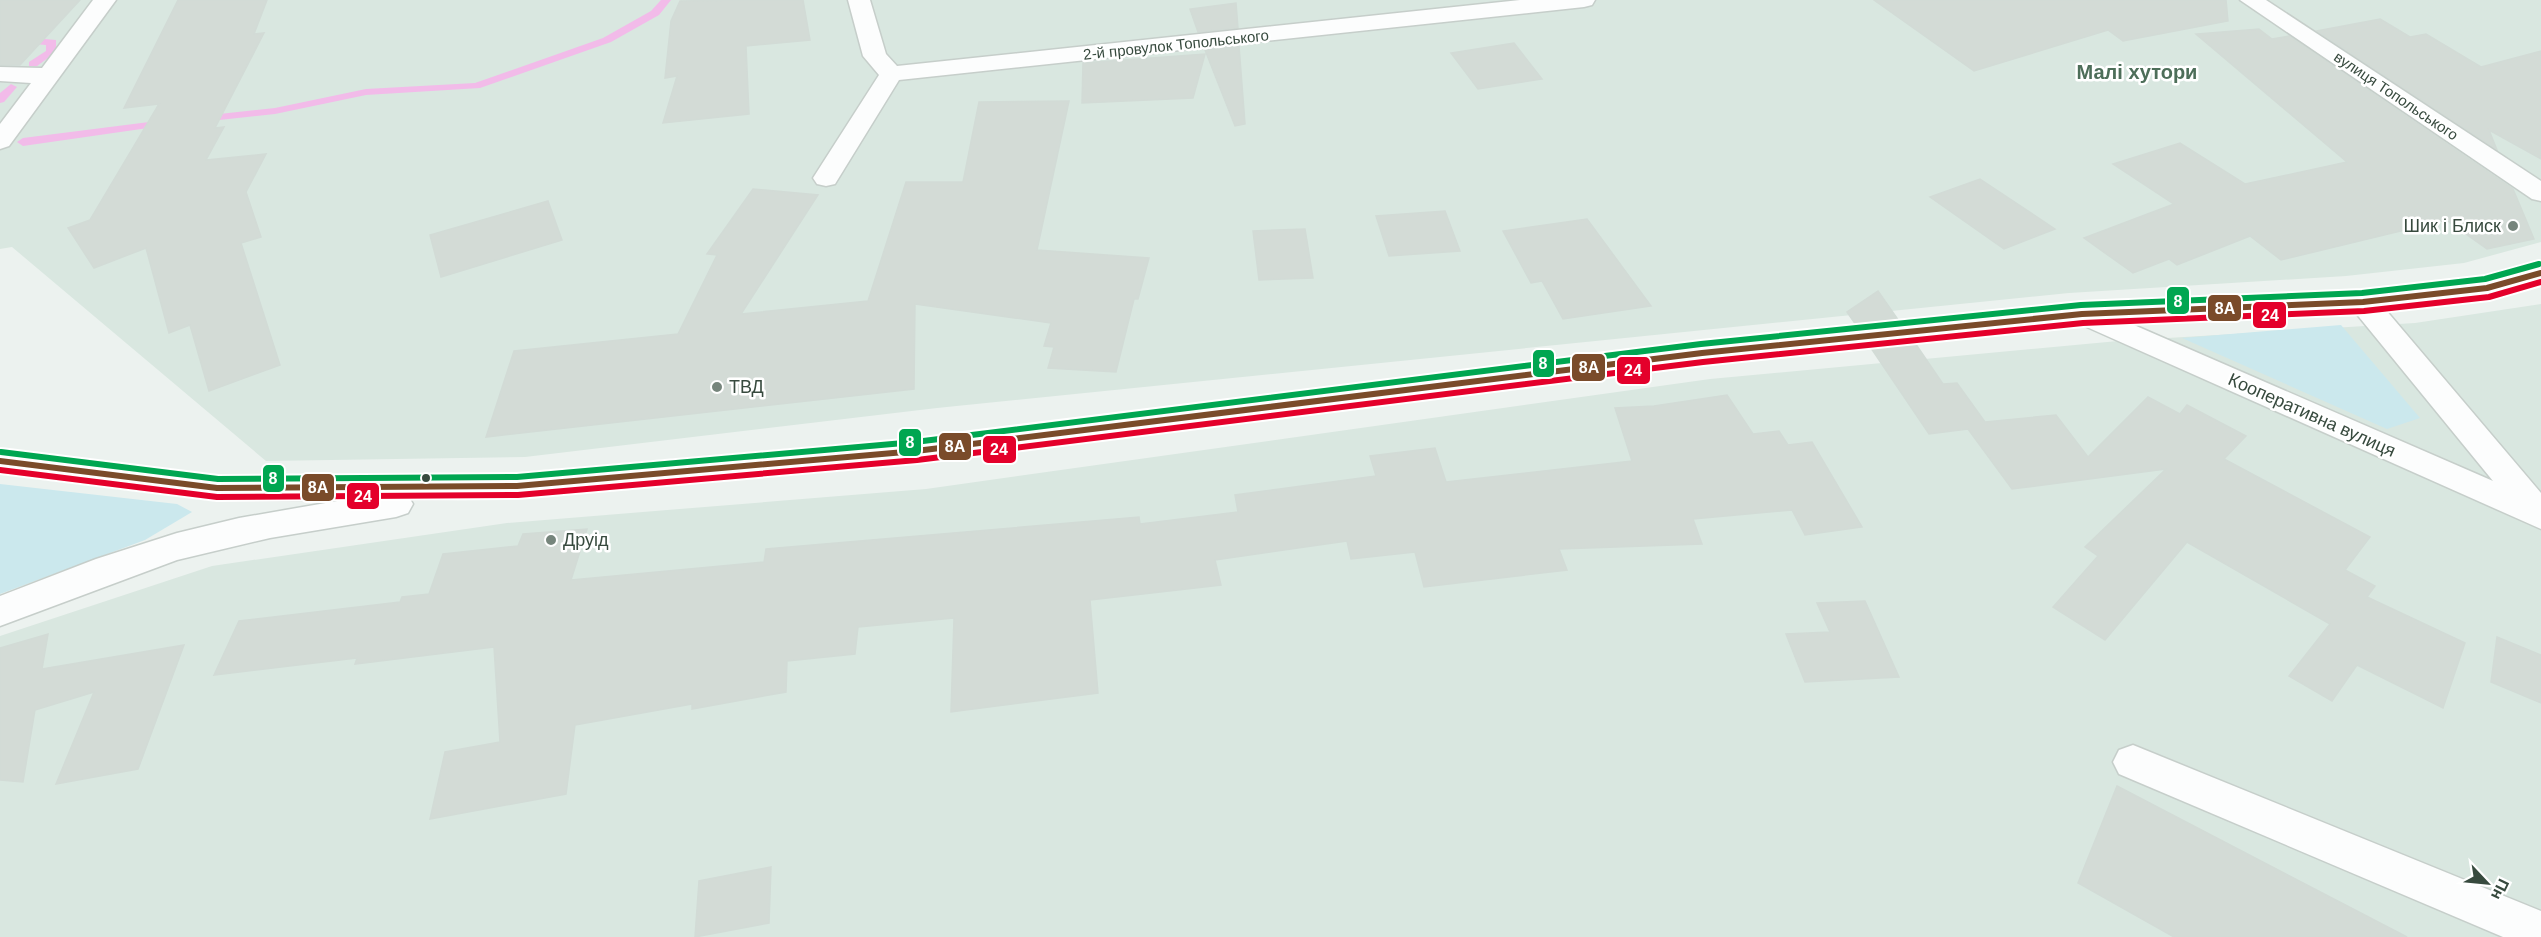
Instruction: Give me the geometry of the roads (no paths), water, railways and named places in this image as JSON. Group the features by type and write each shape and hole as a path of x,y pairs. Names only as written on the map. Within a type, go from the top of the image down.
{"street":[{"path":"0,141 105,0"},
{"path":"826,178 891,74 875,56 859,0"},
{"name":"2-й провулок Топольського","path":"891,74 1584,0"},
{"name":"вулиця Топольського","path":"2251,0 2541,193"},
{"path":"0,74 49,76"},
{"path":"0,611 145,556 229,533 309,517 518,486 916,451 1702,352 2082,314 2363,302 2487,288 2541,273"},
{"path":"2363,302 2541,516"},
{"name":"Кооперативна вулиця","path":"2082,314 2541,516"},
{"path":"0,461 217,488 518,486"},
{"path":"2133,762 2541,932"}],"waterway":[{"path":"201,119 275,111 366,92 476,86 607,40 655,13 666,0"},
{"path":"0,38 52,42 51,52 33,64"},
{"path":"0,100 11,87"},
{"path":"23,142 165,123"}],"place":[{"name":"Шик і Блиск","path":"2513,226"},
{"name":"ТВД","path":"717,387"},
{"name":"Друід","path":"551,540"}],"district":[{"name":"Малі хутори","path":"2137,72"}]}
